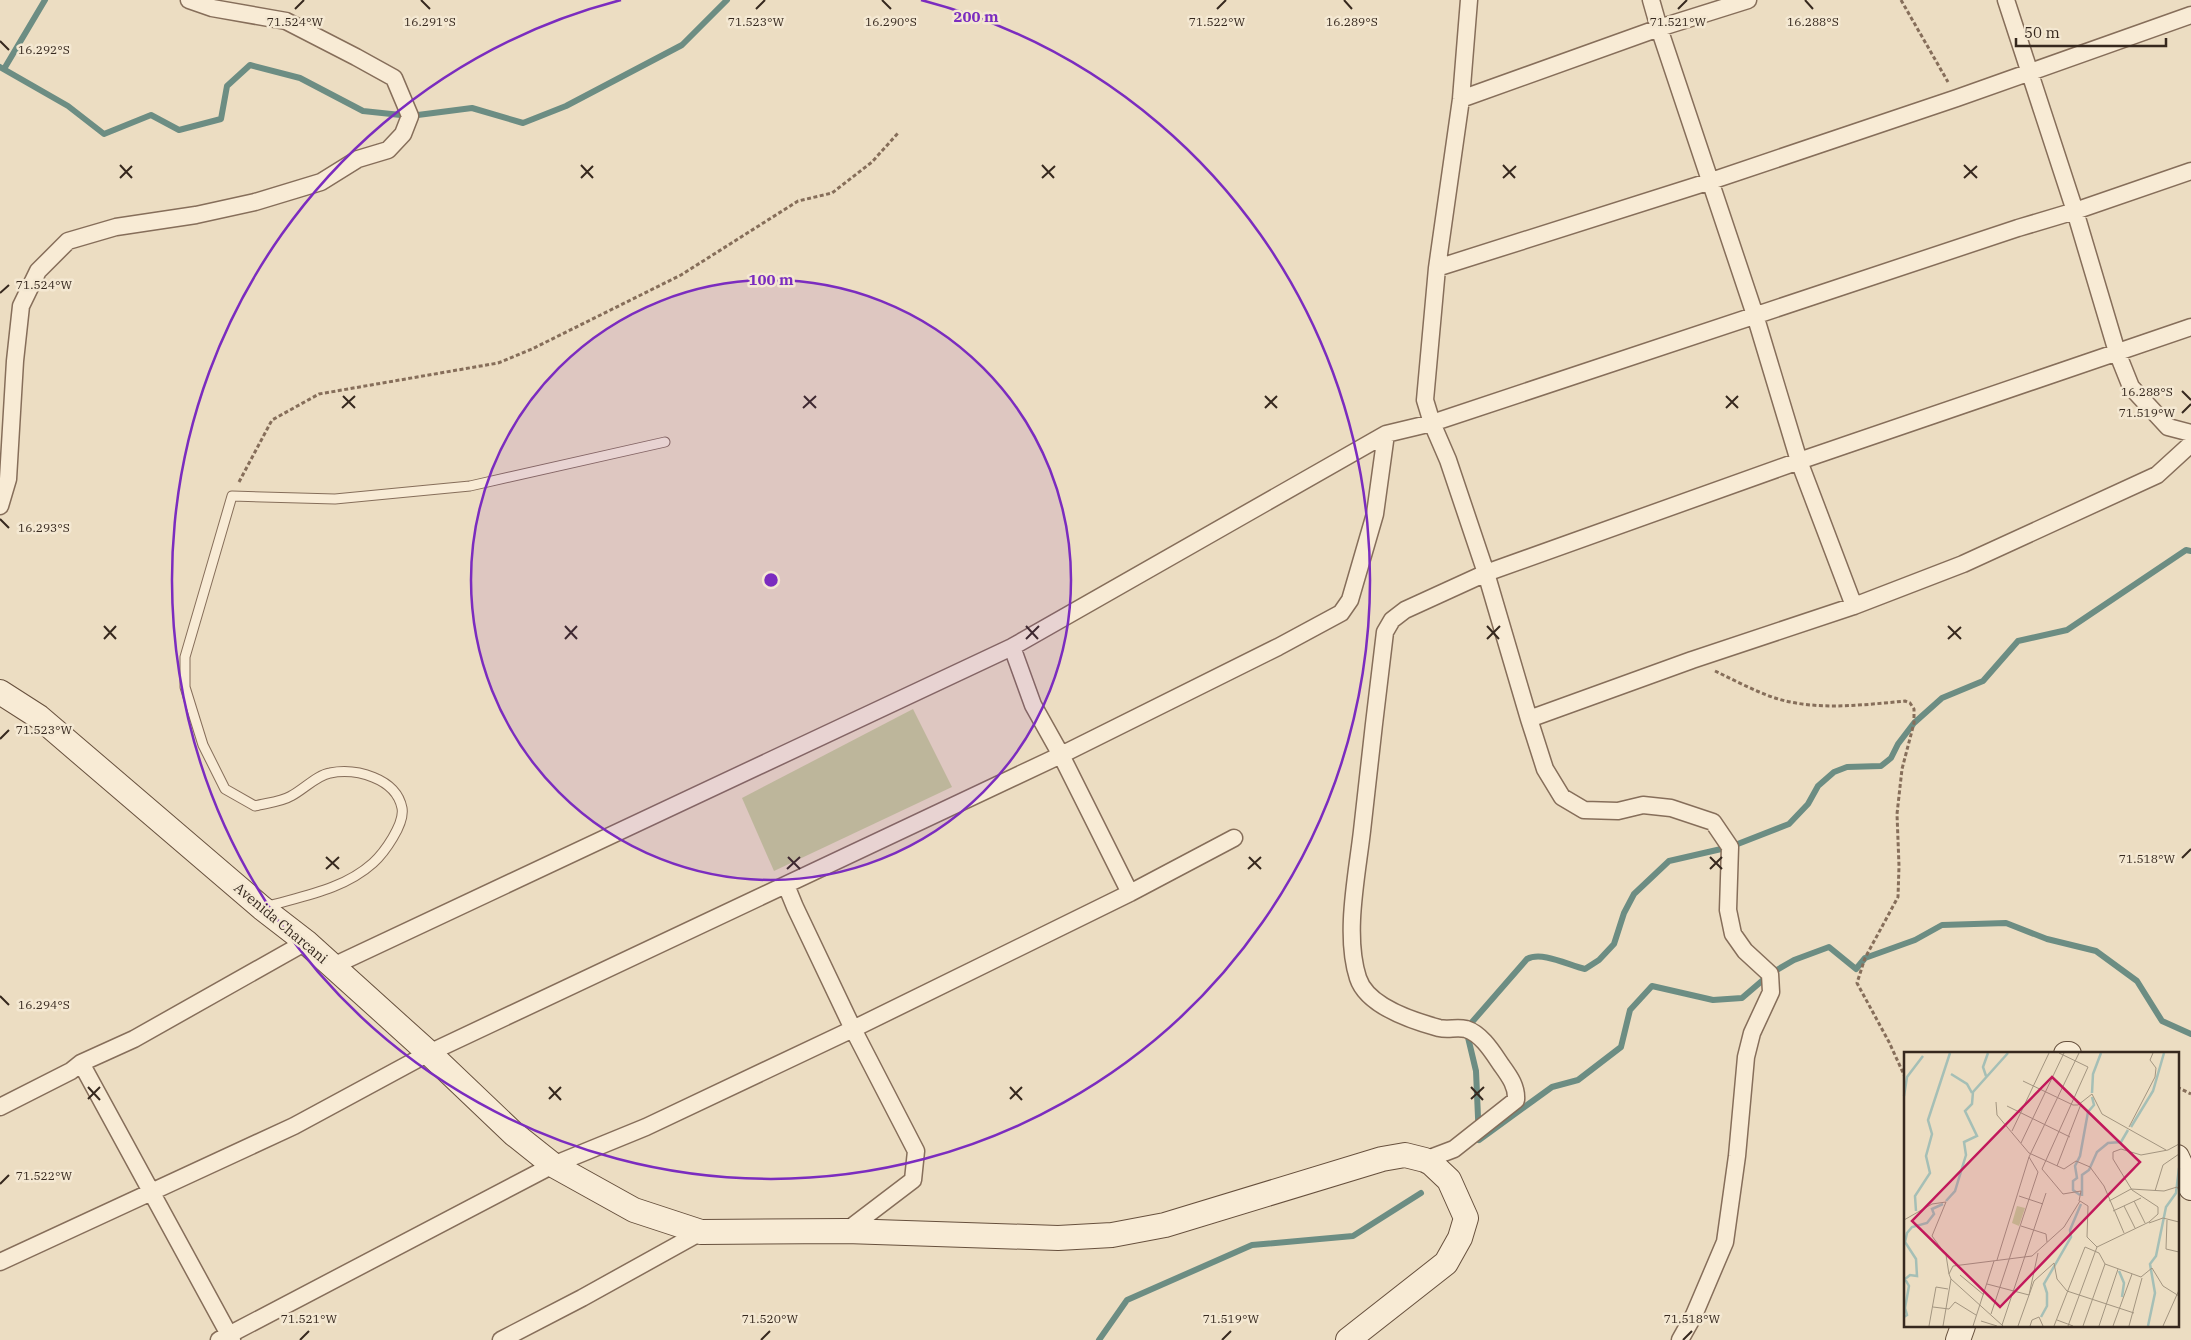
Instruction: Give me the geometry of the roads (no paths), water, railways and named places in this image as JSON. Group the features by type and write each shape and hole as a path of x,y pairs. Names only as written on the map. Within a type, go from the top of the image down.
{"main road":[{"name":"Avenida Charcani","path":"0,692 39,717 262,908 306,942 514,1134 553,1164 634,1210 701,1232 846,1231 1058,1238 1112,1235 1165,1225 1382,1159 1405,1155 1428,1161"},
{"path":"2178,1159 2191,1188"},
{"path":"1348,1340 1446,1263 1460,1238 1466,1218 1449,1180 1428,1161"},
{"path":"1958,1340 1962,1328"}],"street":[{"path":"0,506 8,479 15,361 21,306 38,271 68,241 116,227 255,202 321,182 358,159 388,150 403,134 410,116 394,78 286,20 212,8 189,0"},
{"path":"1469,0 1461,99 1437,268 1425,400 1432,423 1448,460 1486,573 1545,769 1562,797 1584,810 1618,811 1643,805 1671,808 1713,822 1730,847 1728,910 1733,934 1745,952 1770,974 1771,992 1752,1033 1746,1056 1737,1156 1726,1242 1694,1315 1680,1340"},
{"path":"1651,0 1755,315 1798,461 1854,606"},
{"path":"1461,99 1659,28 1748,0"},
{"path":"2006,0 2075,211 2117,352 2131,387 2147,407 2168,427 2191,433"},
{"path":"1437,268 1711,182 1957,98 2191,14"},
{"path":"333,966 1012,647 1386,434 1432,423 2191,171"},
{"path":"1428,1161 1454,1149 1516,1100 1516,1093 1513,1083 1483,1040 1466,1029 1440,1028 1400,1014 1375,1001 1365,991 1358,978 1352,940 1355,893 1384,632 1392,620 1405,610 1486,573 1798,461 2191,327"},
{"path":"0,1262 294,1126 428,1053 1061,755 1278,647 1341,613 1350,600 1375,514 1386,434"},
{"path":"1529,719 1692,660 1854,606 1963,564 2157,475 2191,444"},
{"path":"1012,647 1033,705 1061,755 1130,893"},
{"path":"81,1063 152,1192 227,1338 553,1164 646,1127 853,1029 1130,893 1234,838"},
{"path":"786,885 853,1029 916,1151 913,1180 846,1231"},
{"path":"0,1107 71,1071 81,1063 143,1034 306,942"},
{"path":"501,1340 582,1298 701,1232"}],"lane":[{"path":"262,908 338,886 373,863 397,832 402,809 397,795 382,781 356,771 328,773 289,797 254,806 225,789 203,745 185,687 185,657 232,496 335,499 470,486 665,442"}],"waterway":[{"path":"4,69 45,0"},
{"path":"0,67 68,106 104,134 151,115 179,130 221,119 227,86 250,65 300,78 363,111 410,116 472,108 523,123 566,106 682,45 727,0"},
{"path":"1479,1140 1476,1071 1466,1029 1527,959 1533,957 1555,959 1585,969 1599,960 1614,944 1624,913 1634,894 1669,861 1730,847 1789,824 1808,804 1818,786 1834,772 1847,767 1881,766 1891,758 1898,744 1914,723 1942,698 1983,681 2018,641 2067,630 2186,550 2191,551"},
{"path":"1479,1140 1552,1087 1578,1080 1621,1047 1630,1010 1652,986 1713,1000 1742,998 1770,974 1794,960 1829,947 1856,969 1865,958 1915,940 1942,925 2006,923 2047,939 2096,951 2137,981 2162,1021 2191,1034"},
{"path":"1099,1340 1127,1300 1252,1245 1353,1236 1421,1193"}]}
